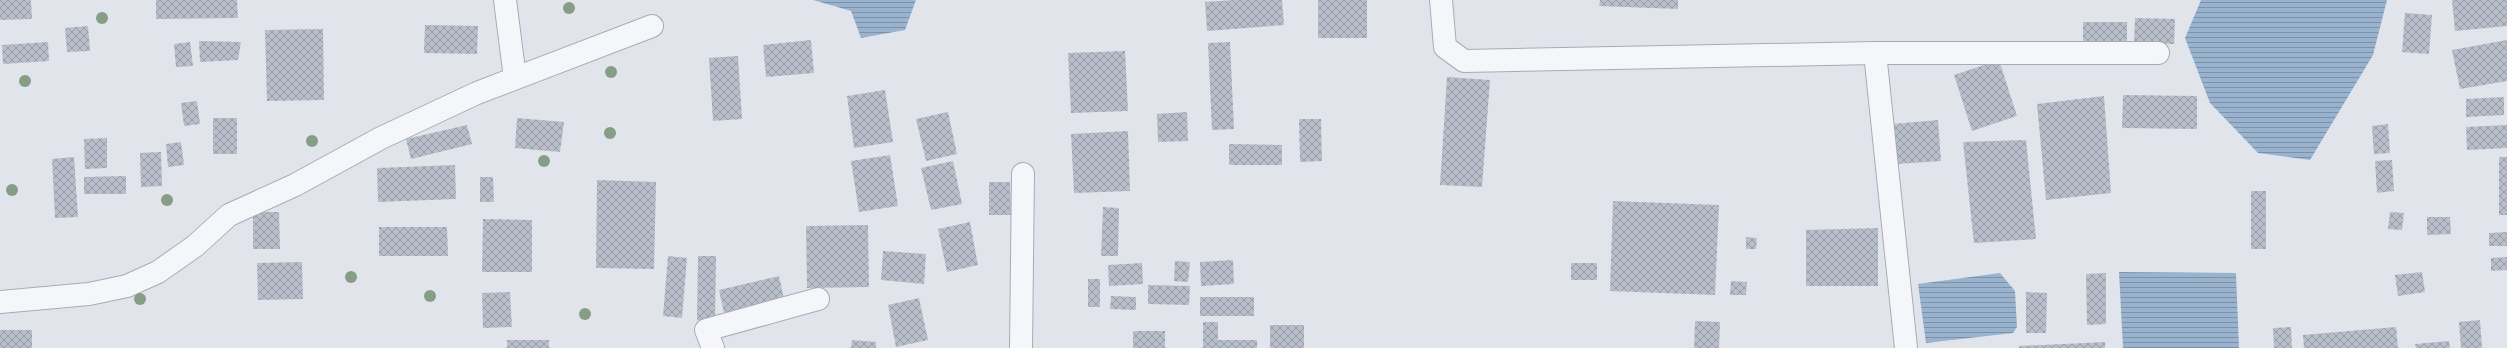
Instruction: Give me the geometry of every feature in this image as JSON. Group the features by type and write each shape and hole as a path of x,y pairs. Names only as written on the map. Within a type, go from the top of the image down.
{"street":[{"path":"505,0 515,78"},
{"path":"1441,0 1445,47 1464,61 1875,53 2158,53"},
{"path":"0,302 89,294 127,286 158,272 194,246 229,214 295,184 388,134 477,93 652,26"},
{"path":"1875,53 1906,348"},
{"path":"1021,348 1023,174"},
{"path":"712,348 706,330 818,299"}],"water":[{"path":"813,0 916,0 905,30 861,38 851,11"},
{"path":"2201,0 2387,0 2373,55 2310,160 2258,153 2210,103 2185,38"},
{"path":"2119,272 2236,273 2239,348 2123,348"},
{"path":"2000,273 2015,291 2017,327 2013,333 1926,343 1918,284"}],"building":[{"path":"0,0 31,0 32,19 0,20"},
{"path":"156,0 237,0 238,18 156,19"},
{"path":"1233,0 1282,0 1284,25 1207,31 1205,2"},
{"path":"1318,0 1367,0 1367,38 1318,38"},
{"path":"1600,0 1678,0 1678,9 1599,6"},
{"path":"2452,0 2507,0 2507,26 2455,31"},
{"path":"2405,13 2432,15 2429,54 2402,52"},
{"path":"2135,18 2175,19 2174,44 2134,43"},
{"path":"2083,22 2127,22 2127,46 2083,45"},
{"path":"425,25 478,26 477,54 424,53"},
{"path":"88,26 90,51 67,52 65,28"},
{"path":"323,29 324,100 267,101 265,30"},
{"path":"811,40 814,73 766,77 763,45"},
{"path":"2507,40 2507,81 2460,89 2452,50"},
{"path":"199,41 241,42 238,60 200,62"},
{"path":"48,42 49,61 3,64 2,45"},
{"path":"190,42 193,66 176,67 174,44"},
{"path":"1230,42 1234,129 1212,130 1208,43"},
{"path":"1125,51 1128,111 1071,113 1068,53"},
{"path":"738,56 742,119 713,121 709,58"},
{"path":"1999,60 2017,116 1972,131 1954,75"},
{"path":"1447,77 1490,80 1482,187 1440,185"},
{"path":"885,90 893,142 854,148 847,96"},
{"path":"2123,95 2197,96 2197,129 2122,128"},
{"path":"2104,96 2111,193 2046,200 2037,104"},
{"path":"2504,97 2504,115 2466,117 2466,99"},
{"path":"197,101 200,124 184,126 181,103"},
{"path":"948,112 957,154 926,161 916,119"},
{"path":"1187,112 1188,141 1158,142 1157,114"},
{"path":"213,118 237,118 237,154 213,154"},
{"path":"517,118 564,122 560,152 515,148"},
{"path":"1299,119 1321,119 1322,161 1300,162"},
{"path":"1938,120 1941,161 1897,164 1893,124"},
{"path":"2388,124 2390,153 2374,154 2372,126"},
{"path":"467,125 472,144 411,159 406,139"},
{"path":"2507,125 2507,148 2467,150 2466,127"},
{"path":"1128,131 1130,191 1074,193 1071,134"},
{"path":"107,138 107,168 85,169 84,139"},
{"path":"2026,140 2036,239 1974,243 1963,142"},
{"path":"181,142 184,165 168,167 166,144"},
{"path":"1229,144 1282,145 1282,165 1229,165"},
{"path":"161,152 162,186 141,187 140,153"},
{"path":"890,155 898,206 859,212 851,161"},
{"path":"74,157 78,217 55,218 52,159"},
{"path":"2499,157 2507,157 2507,215 2499,215"},
{"path":"2392,160 2394,191 2377,193 2375,161"},
{"path":"953,161 962,204 931,210 921,168"},
{"path":"455,165 456,199 378,202 377,168"},
{"path":"126,176 126,194 84,194 84,177"},
{"path":"480,177 493,177 494,202 480,202"},
{"path":"597,180 656,182 654,269 596,268"},
{"path":"989,182 1010,182 1011,215 989,215"},
{"path":"2251,191 2266,191 2266,249 2251,249"},
{"path":"1613,201 1719,205 1715,295 1610,291"},
{"path":"1103,207 1119,208 1118,256 1101,256"},
{"path":"253,212 279,212 280,249 253,249"},
{"path":"2390,212 2404,213 2402,230 2388,229"},
{"path":"2427,217 2450,217 2451,234 2427,235"},
{"path":"483,219 532,220 532,272 482,272"},
{"path":"970,222 978,265 947,272 938,229"},
{"path":"868,225 869,287 807,288 806,226"},
{"path":"379,227 447,227 448,256 379,256"},
{"path":"1878,228 1878,286 1806,286 1806,230"},
{"path":"2507,232 2507,246 2489,246 2489,233"},
{"path":"1746,237 1757,238 1756,249 1746,249"},
{"path":"883,251 926,254 924,284 881,280"},
{"path":"668,256 687,258 682,318 663,316"},
{"path":"698,256 716,256 715,320 697,320"},
{"path":"2507,257 2507,270 2491,271 2491,258"},
{"path":"1233,260 1234,284 1201,286 1200,262"},
{"path":"1175,261 1190,262 1188,282 1174,281"},
{"path":"302,262 303,299 258,300 257,263"},
{"path":"1142,263 1143,284 1109,286 1108,265"},
{"path":"1571,263 1597,263 1597,280 1571,280"},
{"path":"2422,272 2425,292 2398,296 2395,275"},
{"path":"2106,273 2106,324 2087,325 2086,274"},
{"path":"779,276 784,299 724,313 719,290"},
{"path":"1088,279 1100,279 1100,307 1088,307"},
{"path":"1731,281 1747,282 1746,295 1730,295"},
{"path":"1148,285 1190,286 1189,305 1148,304"},
{"path":"510,292 512,327 483,328 482,293"},
{"path":"2026,292 2047,293 2046,333 2026,333"},
{"path":"1111,296 1136,297 1136,310 1110,309"},
{"path":"1200,297 1254,297 1254,316 1200,316"},
{"path":"919,298 928,340 896,347 888,305"},
{"path":"2480,320 2482,348 2461,348 2459,322"},
{"path":"1695,321 1720,322 1719,348 1694,348"},
{"path":"1203,322 1218,322 1218,340 1257,340 1257,348 1203,348"},
{"path":"1270,325 1304,325 1304,348 1270,348"},
{"path":"2291,327 2292,348 2274,348 2273,328"},
{"path":"2396,327 2398,348 2304,348 2303,335"},
{"path":"0,330 32,330 32,348 0,348"},
{"path":"1133,331 1165,331 1165,348 1133,348"},
{"path":"507,340 549,340 549,348 507,348"},
{"path":"852,340 876,342 876,348 851,348"},
{"path":"2449,341 2450,348 2416,348 2415,344"},
{"path":"2105,342 2105,348 2019,348 2019,346"}]}
